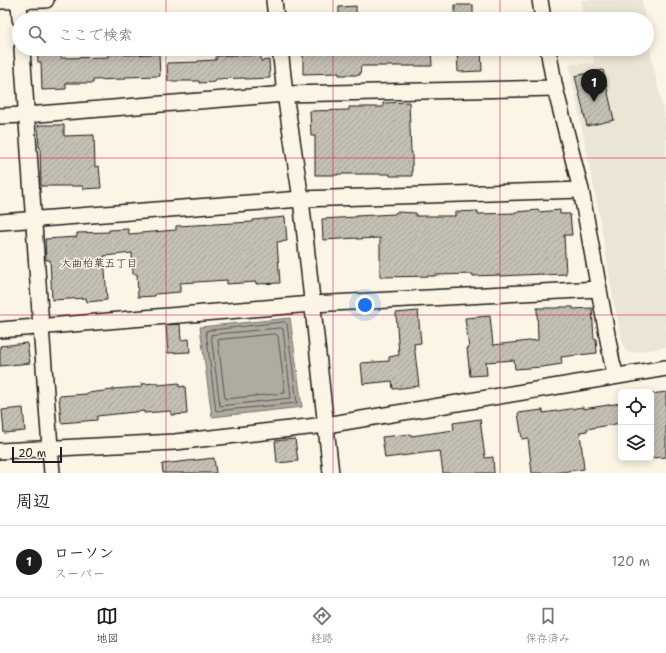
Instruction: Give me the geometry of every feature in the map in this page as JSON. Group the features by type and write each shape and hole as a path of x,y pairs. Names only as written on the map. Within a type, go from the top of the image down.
{"street":[{"path":"0,1 46,0"},
{"path":"274,0 275,12"},
{"path":"540,0 543,12"},
{"path":"19,1 20,12"},
{"path":"22,56 52,473"},
{"path":"281,56 284,94 301,199 331,473"},
{"path":"549,56 555,88 581,190 612,362 616,376"},
{"path":"0,116 284,94 555,88"},
{"path":"0,222 301,199 581,190"},
{"path":"0,330 312,304 599,289"},
{"path":"0,451 175,442 326,424 666,368"}],"shaded area":[{"path":"581,0 642,0 644,12 584,12"},
{"path":"593,56 651,56 666,124 666,347 629,353 624,348 614,303 600,219 569,64 594,63"}],"water":[{"path":"290,318 302,407 212,417 200,327"}],"building":[{"path":"455,5 473,5 473,12 455,12"},
{"path":"356,6 356,12 339,12 339,7"},
{"path":"38,56 61,56 61,58 159,56 160,76 93,80 93,83 66,83 66,89 42,90 41,62 38,62"},
{"path":"216,56 261,56 261,61 269,60 270,78 215,79 215,82 199,83 199,81 168,81 167,63 216,60"},
{"path":"303,56 431,56 432,66 361,66 360,75 339,75 339,73 303,74"},
{"path":"457,56 481,56 482,71 458,72"},
{"path":"603,70 614,120 587,126 575,76"},
{"path":"409,102 412,176 390,176 390,174 315,175 315,136 311,136 310,111 349,110 349,107 383,107 383,103"},
{"path":"38,125 64,125 64,136 94,135 95,167 99,166 101,188 83,189 83,186 41,186"},
{"path":"539,210 539,212 560,210 560,214 570,214 572,235 564,235 566,274 473,276 473,274 380,277 380,238 323,240 322,219 395,214 396,212 416,213 416,216 455,216 455,212 478,211 478,214 515,213"},
{"path":"285,217 287,241 277,242 280,283 256,284 256,282 227,284 227,280 180,283 180,292 138,297 137,274 133,274 132,253 104,256 107,300 87,302 86,298 52,300 50,260 46,260 45,239 77,237 77,233 109,232 109,230 128,229 129,234 176,230 176,226 253,222 253,220"},
{"path":"573,307 573,309 592,308 594,339 596,338 597,353 561,357 562,364 542,367 515,369 514,360 486,362 487,375 470,376 467,348 469,348 465,318 490,316 493,345 538,340 537,308"},
{"path":"418,311 421,343 414,344 419,386 393,389 392,381 363,384 361,363 389,361 389,357 399,355 396,313"},
{"path":"180,324 181,340 189,339 190,352 168,353 166,325"},
{"path":"27,343 30,363 0,366 0,346"},
{"path":"157,383 158,385 179,383 179,387 185,386 187,414 171,415 171,411 144,413 144,411 97,416 97,420 61,423 59,396 142,387 141,384"},
{"path":"666,392 666,457 654,458 654,394"},
{"path":"618,403 618,424 587,429 587,431 580,432 584,469 553,473 532,473 528,438 522,439 518,413 543,410 543,413 583,407 583,409"},
{"path":"23,408 25,431 4,433 2,410"},
{"path":"480,419 485,458 493,457 494,473 443,473 440,451 385,458 382,437 411,434 411,436 454,430 453,423"},
{"path":"295,439 298,461 277,463 275,441"},
{"path":"214,458 216,473 163,473 162,464"}],"place":[{"name":"ローソン","path":"594,102"}],"district":[{"name":"大曲柏葉五丁目","path":"99,263"}]}
